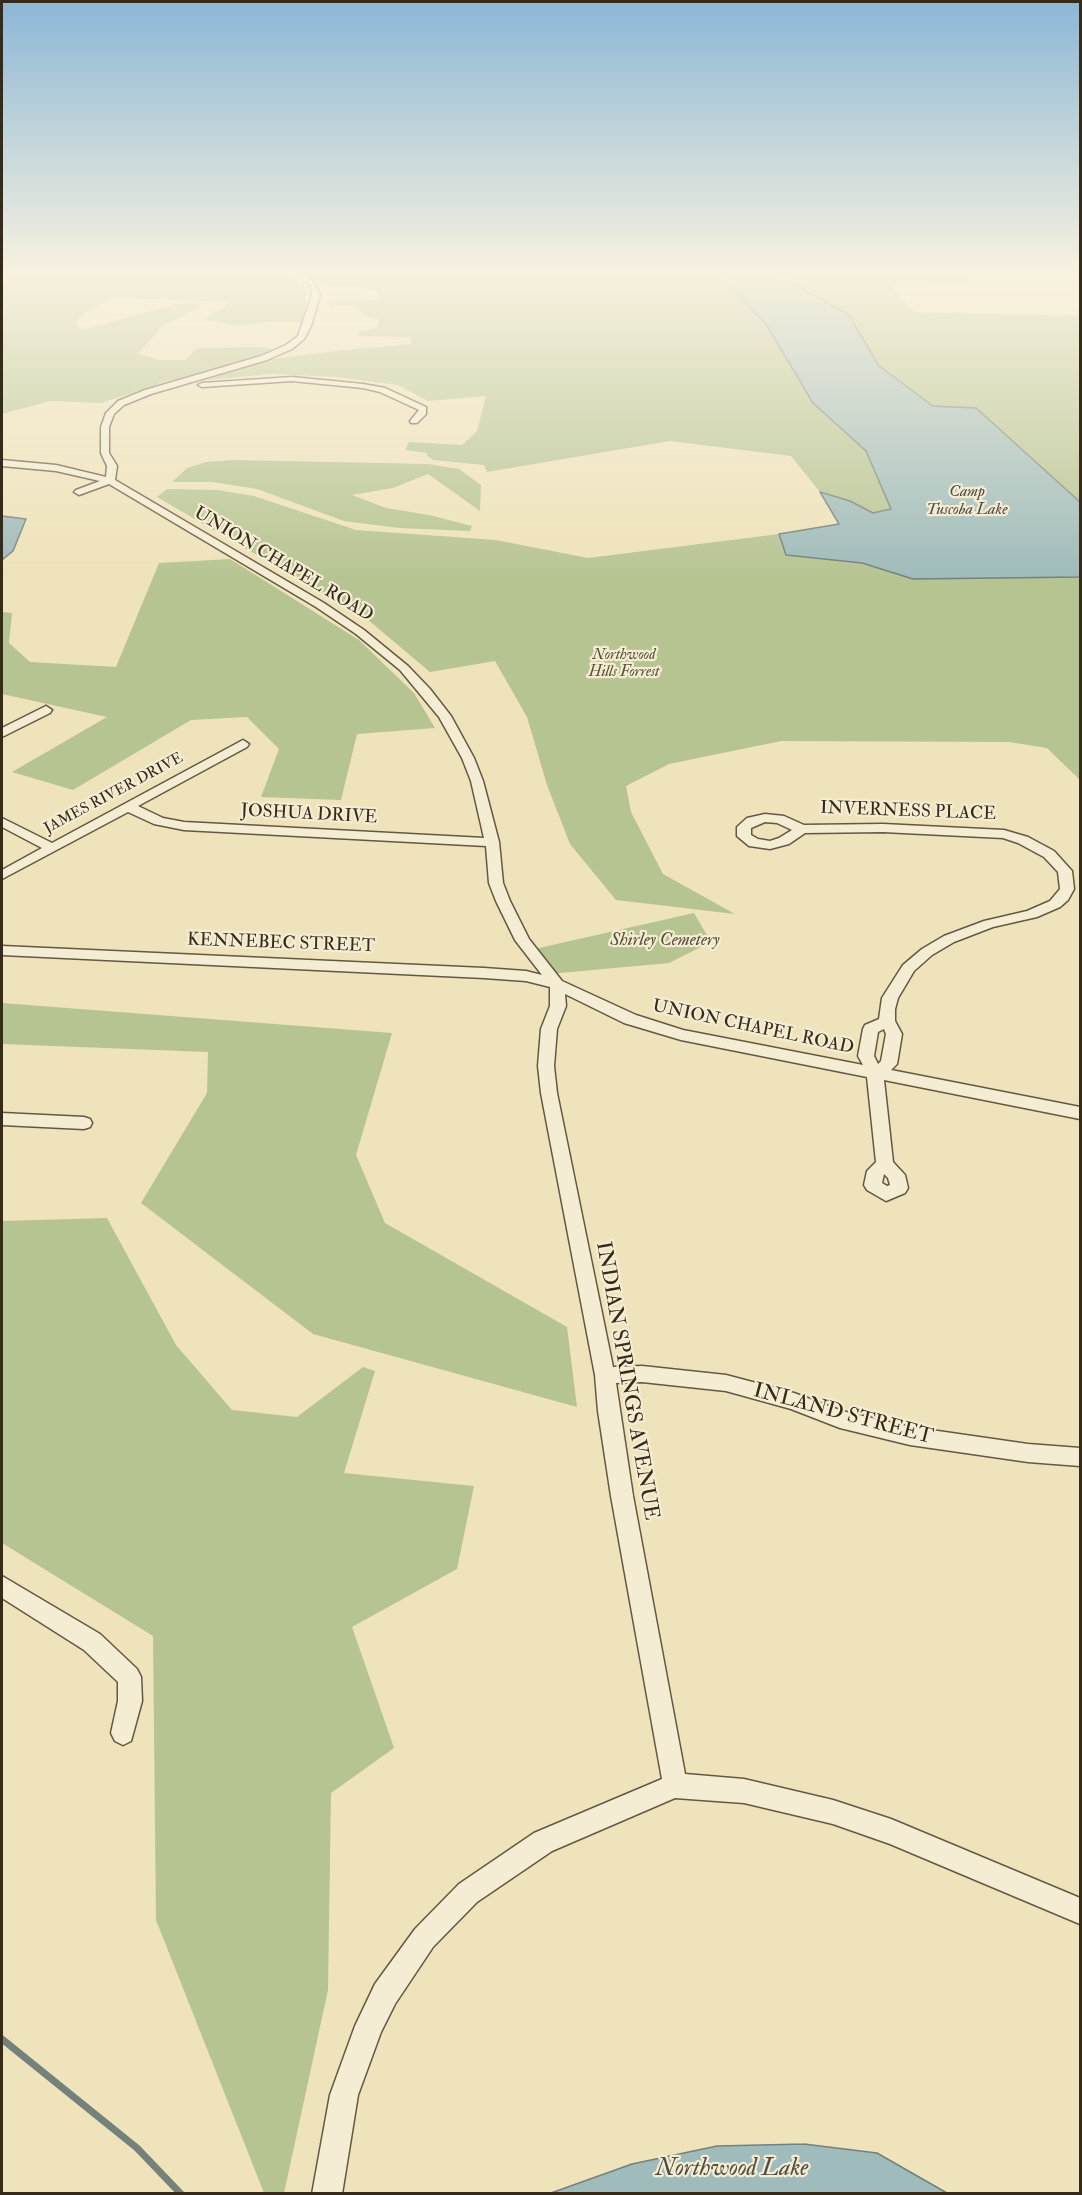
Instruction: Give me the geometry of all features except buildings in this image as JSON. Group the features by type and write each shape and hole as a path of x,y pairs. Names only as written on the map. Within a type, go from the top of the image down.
{"street":[{"path":"80,492 110,481 112,466 105,453 103,442 110,413 126,400 209,374"},
{"path":"175,384 195,386 291,379 363,386 382,390 423,409 422,414 414,421"},
{"name":"UNION CHAPEL ROAD","path":"2,463 56,468 110,481 320,605 367,637 404,668 433,700 461,743 477,781 492,842 496,883 503,902 522,940 557,984 630,1019 681,1035 1080,1113"},
{"path":"2,733 46,710"},
{"name":"JAMES RIVER DRIVE","path":"2,875 243,744"},
{"name":"JOSHUA DRIVE","path":"127,806 159,821 184,826 492,842"},
{"path":"2,822 50,847"},
{"name":"INVERNESS PLACE","path":"802,829 883,828 1004,834 1023,840 1049,854 1065,871 1067,889 1063,897 1055,904 1032,914 989,924 950,939 927,952 908,968 890,998 887,1021 894,1034 889,1064 875,1073 866,1056 871,1029 887,1021"},
{"name":"KENNEBEC STREET","path":"2,951 474,972 526,976 557,984"},
{"name":"INDIAN SPRINGS AVENUE","path":"557,984 558,1006 549,1029 546,1066 549,1093 605,1375 608,1411 620,1485 675,1786"},
{"path":"875,1073 885,1164"},
{"path":"2,1119 84,1123"},
{"name":"INLAND STREET","path":"605,1375 642,1374 726,1383 794,1401 840,1419 910,1436 1019,1452 1080,1457"},
{"path":"2,1587 92,1642 129,1677 130,1701 123,1733"},
{"path":"327,2193 344,2095 369,2026 385,1994 424,1938 468,1893 517,1857 543,1842 596,1818 675,1786 744,1791 823,1809 891,1832 1080,1911"}],"green space":[{"path":"2,374 195,374 164,382 102,403 50,401 2,414"},
{"path":"224,374 267,374 206,380"},
{"path":"281,374 796,374 813,403 866,451 891,509 873,513 850,501 820,492 791,456 670,441 487,472 484,465 433,460 427,456 427,453 405,450 409,442 462,445 477,431 486,396 428,401 398,385 336,377"},
{"path":"890,374 1080,374 1080,502 976,408 933,406"},
{"path":"233,460 428,464 459,469 481,485 480,511 428,474 393,488 352,495 386,508 429,515 472,526 470,531 399,528 344,521 257,489 212,482 172,482 187,468 206,462"},
{"name":"Northwood Hills Forrest","path":"167,489 217,490 254,496 356,530 496,540 588,558 779,534 786,555 862,563 913,579 1080,577 1080,780 1047,748 1009,742 781,741 669,764 626,786 631,812 663,874 735,914 616,900 570,844 547,785 527,717 495,661 430,672 367,619 157,497"},
{"path":"230,559 359,640 414,693 435,728 357,734 341,800 261,797 279,749 247,717 191,720 73,790 12,772 107,717 2,694 2,612 12,613 9,643 30,662 116,667 159,563"},
{"name":"Shirley Cemetery","path":"694,913 711,942 669,963 549,974 530,950"},
{"path":"2,1003 392,1033 356,1155 385,1223 567,1327 577,1407 313,1334 141,1203 207,1093 208,1052 2,1044"},
{"path":"107,1218 176,1345 232,1410 297,1417 363,1367 375,1371 344,1473 474,1486 457,1569 352,1627 394,1748 331,1793 328,1990 284,2193 264,2193 156,1920 153,1636 2,1543 2,1221"}],"water":[{"name":"Camp Tuscoba Lake","path":"796,374 890,374 933,406 976,408 1080,502 1080,577 913,579 862,563 786,555 779,534 839,524 820,492 850,501 873,513 891,509 866,451 813,403"},
{"path":"2,516 26,519 13,551 2,560"},
{"name":"Northwood Lake","path":"804,2144 877,2153 947,2193 551,2193 632,2164 717,2146"}],"waterway":[{"path":"2,2039 137,2148 181,2194"}]}
